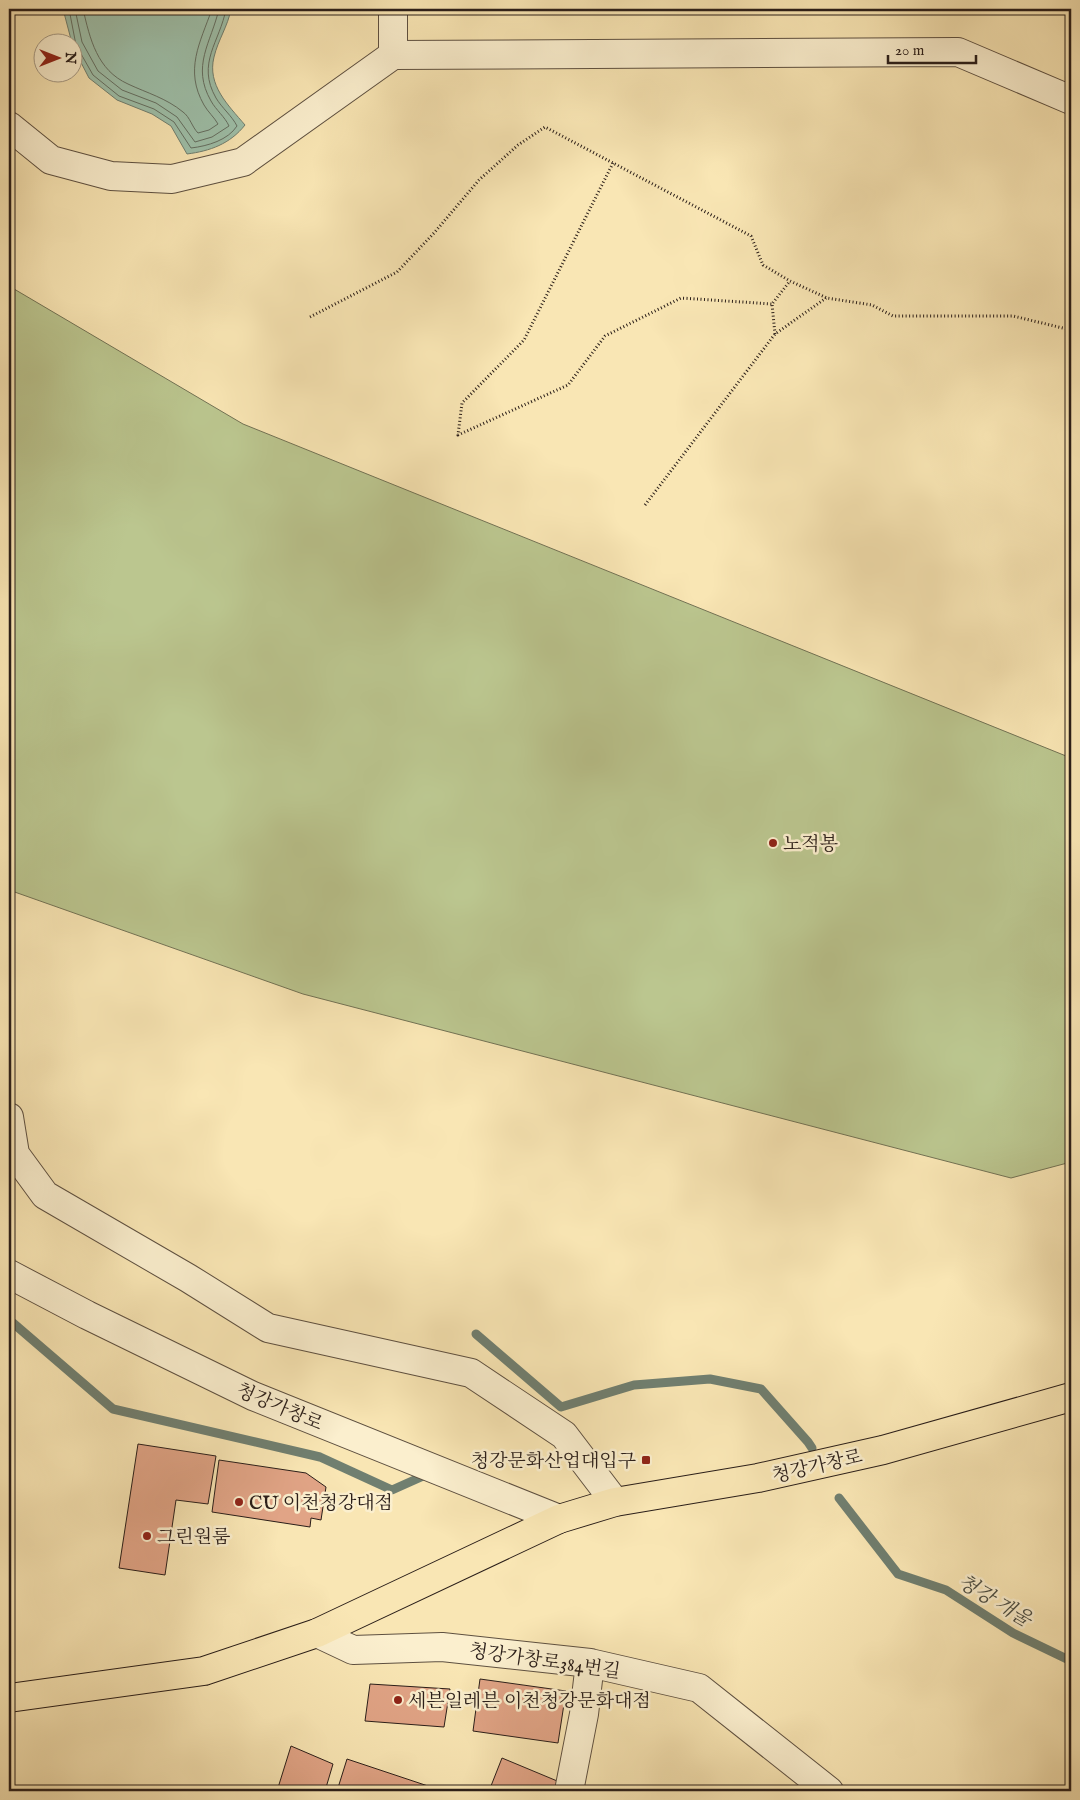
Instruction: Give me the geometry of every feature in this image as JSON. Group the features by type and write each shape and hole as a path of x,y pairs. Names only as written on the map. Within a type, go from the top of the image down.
{"main road":[{"name":"청강가창로","path":"9,1698 204,1671 317,1633 560,1520 614,1502 758,1478 883,1450 1071,1397"}],"street":[{"path":"393,55 394,9"},
{"path":"9,126 52,160 111,176 172,179 243,162 393,55 958,52 1071,100"},
{"path":"9,1117 15,1154 45,1196 188,1278 268,1328 471,1373 564,1435 614,1502"},
{"name":"청강가창로","path":"9,1274 87,1315 253,1396 560,1520"},
{"name":"청강가창로384번길","path":"317,1633 353,1650 442,1647 590,1663 699,1688 830,1791"},
{"path":"569,1791 584,1714 590,1663"}],"path":[{"path":"310,317 397,272 434,233 478,180 518,145 545,127 751,236 763,265 790,281 827,298 872,305 893,316 1013,316 1071,330"},
{"path":"613,163 524,340 462,404 458,435 568,385 605,336 681,298 772,304"},
{"path":"776,334 772,304 790,281"},
{"path":"645,505 776,334 827,298"}],"green space":[{"path":"9,286 243,424 1071,758 1071,1162 1011,1178 303,994 9,890"}],"water":[{"path":"63,9 231,9 214,57 213,77 220,94 245,125 233,137 219,146 187,154 171,126 152,114 117,100 89,78 82,64 82,32 69,32"}],"building":[{"name":"그린원룸","path":"138,1444 216,1456 208,1504 176,1500 165,1575 119,1568"},
{"path":"219,1460 306,1473 326,1487 321,1520 311,1518 310,1527 212,1512"},
{"path":"480,1679 566,1691 558,1743 473,1731"},
{"path":"370,1684 450,1689 444,1727 365,1721"},
{"path":"291,1746 333,1764 325,1791 277,1791"},
{"path":"502,1758 562,1783 558,1791 489,1791"},
{"path":"347,1759 443,1791 337,1791"}],"waterway":[{"path":"9,1324 13,1323 113,1409 320,1457 392,1490 430,1473"},
{"path":"476,1334 561,1407 634,1385 710,1379 761,1389 812,1448"},
{"name":"청강 개울","path":"839,1498 898,1574 946,1590 1013,1633 1071,1661"}],"place":[{"name":"노적봉","path":"773,843"},
{"name":"청강문화산업대입구","path":"646,1460"},
{"name":"CU 이천청강대점","path":"239,1502"},
{"name":"그린원룸","path":"147,1536"},
{"name":"세븐일레븐 이천청강문화대점","path":"398,1700"}]}
